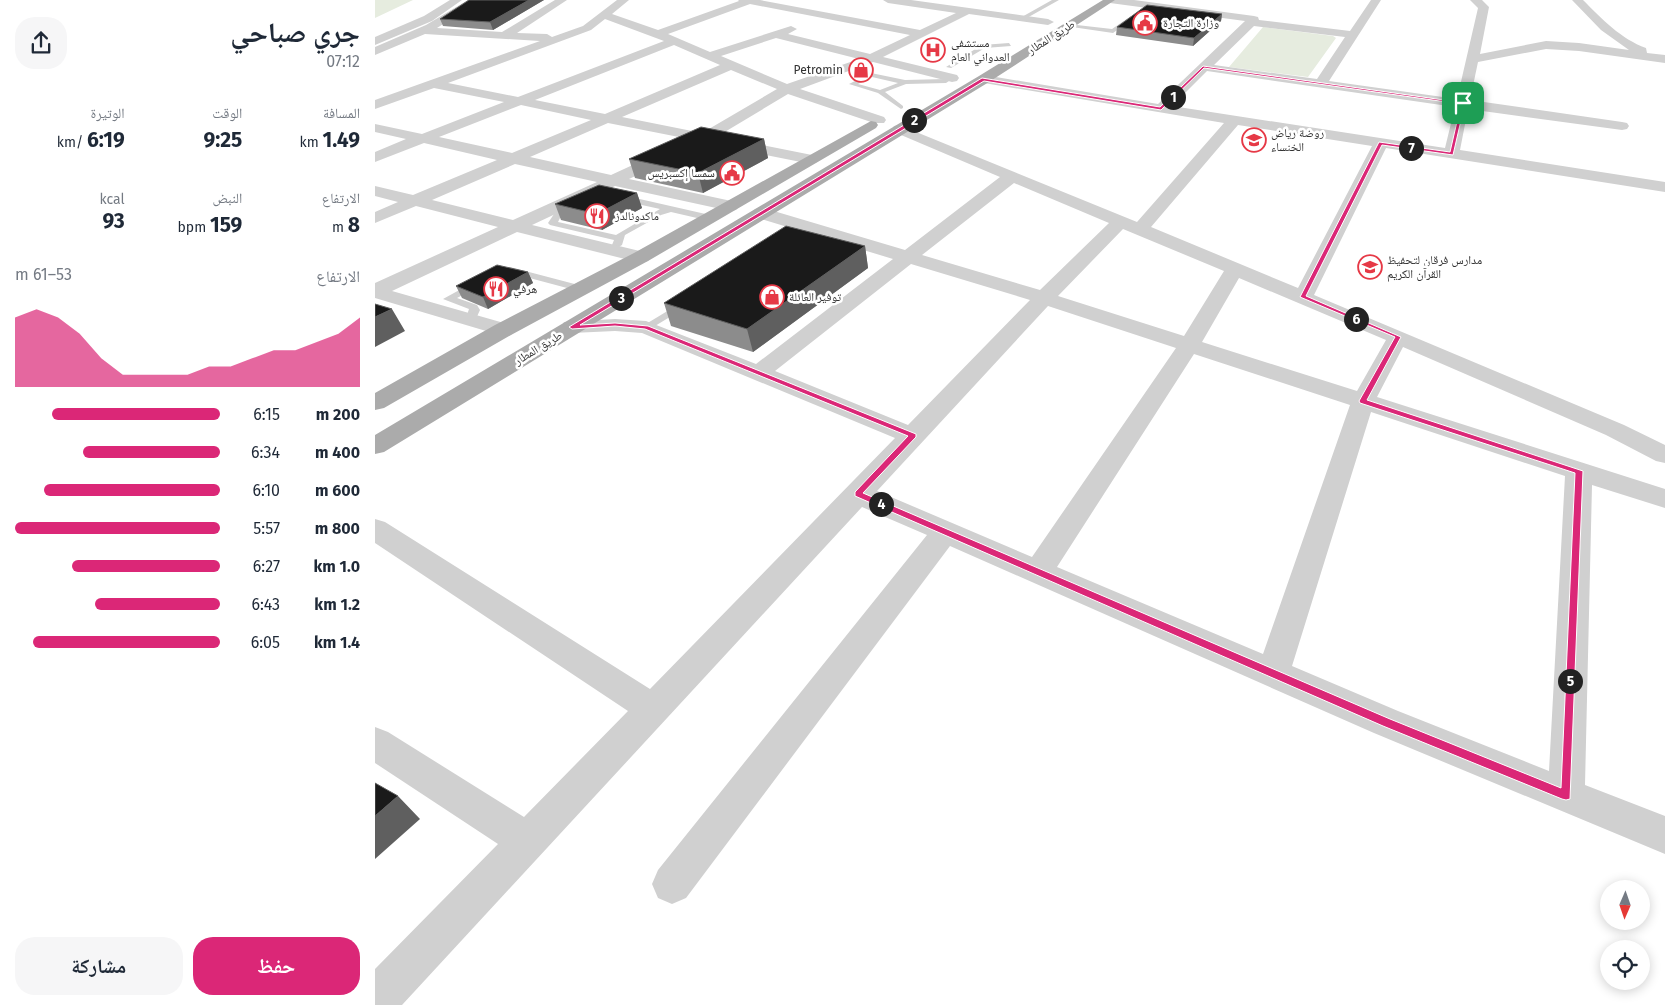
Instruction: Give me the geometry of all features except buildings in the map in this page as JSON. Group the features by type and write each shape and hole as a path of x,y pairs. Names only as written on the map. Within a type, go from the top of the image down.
{"main road":[{"name":"طريق المطار","path":"375,403 503,330 582,289 710,218 901,107 949,75 1009,45 1086,0"},
{"name":"طريق المطار","path":"375,446 984,79 1110,0"}],"street":[{"path":"375,41 409,27 448,7 457,0"},
{"path":"375,51 451,16 475,0"},
{"path":"505,35 562,0"},
{"path":"375,105 587,28 606,16 624,0"},
{"path":"658,34 748,0 922,34"},
{"path":"888,0 1048,22"},
{"path":"1110,0 1254,18 1161,109"},
{"path":"1321,83 1377,0"},
{"path":"1451,154 1484,7 1475,0"},
{"path":"1577,0 1605,28 1629,46 1665,58"},
{"path":"375,292 515,226 608,190 704,138 787,89 872,58 968,11"},
{"path":"606,16 658,34 787,89 879,120"},
{"path":"709,56 828,16"},
{"path":"1251,22 1354,34"},
{"path":"422,30 558,38"},
{"path":"774,34 949,75"},
{"path":"375,157 674,41"},
{"path":"1473,59 1546,46 1579,47 1665,58"},
{"path":"375,218 731,66"},
{"path":"1203,67 1622,126"},
{"path":"984,79 1161,109 1665,187"},
{"path":"434,84 811,159"},
{"path":"375,1001 1044,298 1130,225 1235,120"},
{"path":"375,128 514,159 608,190 730,206"},
{"path":"899,129 1398,337 1615,430 1665,454"},
{"path":"1303,297 1381,143"},
{"path":"759,373 1012,176"},
{"path":"375,191 515,226 618,244 641,257"},
{"path":"761,213 805,230 909,258 1044,298 1665,499"},
{"path":"1038,572 1189,345 1235,269"},
{"path":"375,292 503,330"},
{"path":"572,327 615,324 646,327 913,436"},
{"path":"1273,674 1363,401 1398,337"},
{"path":"1566,795 1579,471"},
{"path":"858,494 1386,722 1665,835"},
{"path":"375,529 652,708"},
{"path":"671,884 945,532"},
{"path":"375,743 528,842"}],"lane":[{"path":"1023,18 1056,0"},
{"path":"1068,26 1113,31 1135,14"},
{"path":"901,107 880,92 852,84 871,75 905,82"},
{"path":"880,92 905,82 949,75"},
{"path":"670,210 659,213 621,234 618,244 553,223 557,216 608,190 670,210 710,218"},
{"path":"497,272 518,270 582,289"},
{"path":"471,321 475,310 473,307 448,299 481,281"},
{"path":"646,327 695,297"}],"shaded area":[{"path":"375,0 413,0 375,18"},
{"path":"1263,27 1333,36 1336,38 1308,77 1229,67"}],"place":[{"name":"وزارة التجارة","path":"1145,23"},
{"name":"مستشفى العدواني العام","path":"933,50"},
{"name":"Petromin","path":"861,70"},
{"name":"روضة رياض الخنساء","path":"1254,140"},
{"name":"سمسا إكسبريس","path":"732,173"},
{"name":"ماكدونالدز","path":"597,216"},
{"name":"مدارس فرقان لتحفيظ القرآن الكريم","path":"1370,267"},
{"name":"هرفي","path":"496,289"},
{"name":"توفير العائلة","path":"772,297"}],"route":[{"path":"1203,67 1463,103 1451,154 1381,143 1303,297 1398,337 1363,401 1579,471 1566,795 1386,722 858,494 913,436 646,327 615,324 572,327 984,79 1161,109 1203,67"}]}
